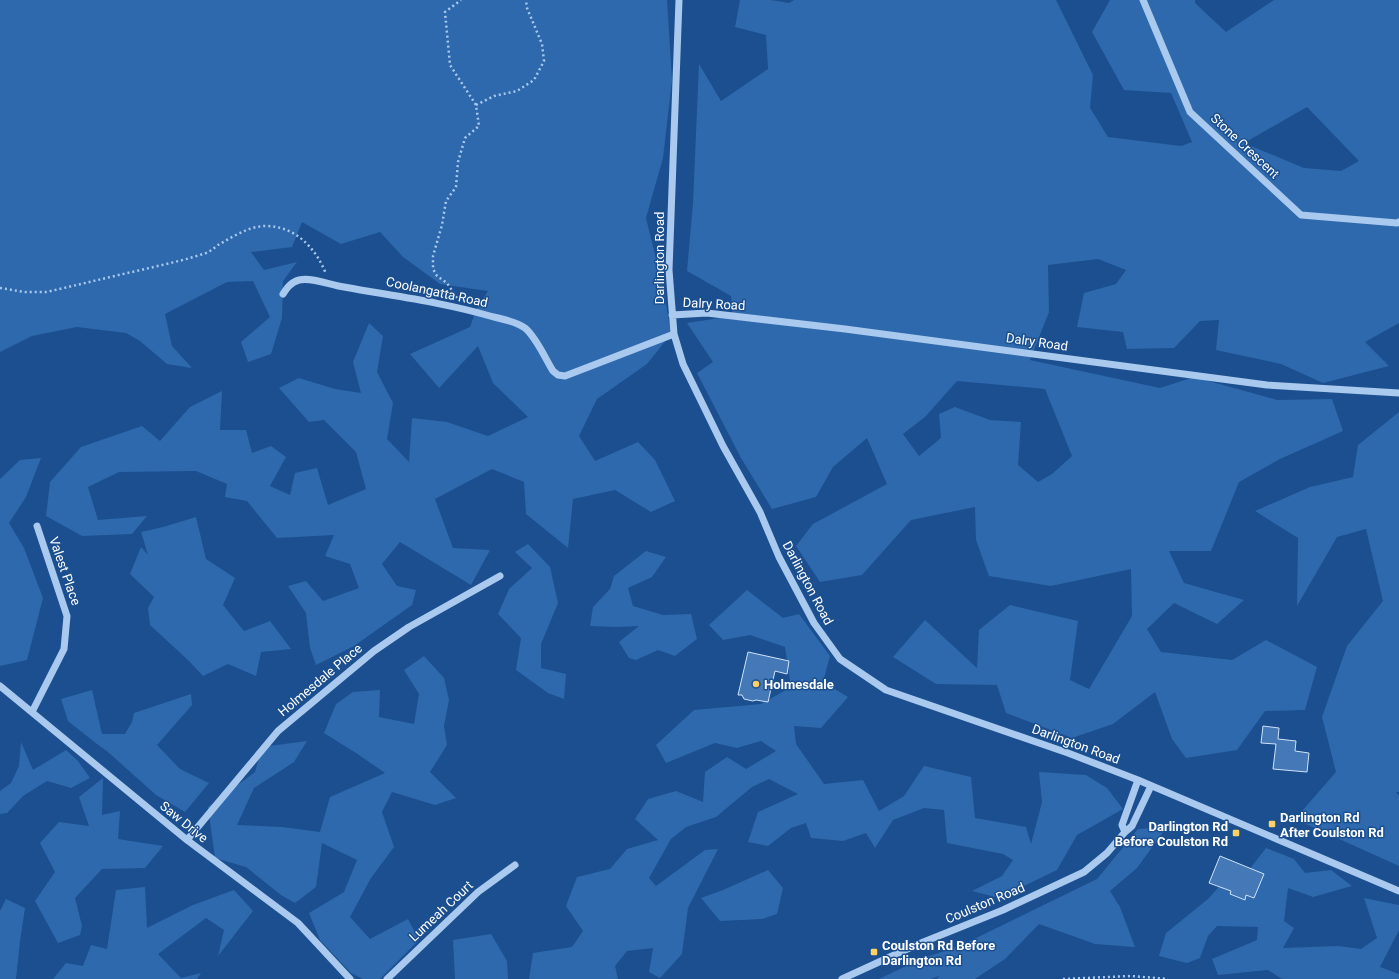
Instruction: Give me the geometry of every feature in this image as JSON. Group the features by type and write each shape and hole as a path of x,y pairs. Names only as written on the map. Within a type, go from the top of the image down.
{"street":[{"name":"Darlington Road","path":"679,0 669,270 674,334 683,364 723,446 760,512 779,557 814,623 840,659 886,690 1061,750 1138,780 1399,891"},
{"name":"Stone Crescent","path":"1143,0 1190,112 1302,214 1399,222"},
{"name":"Coolangatta Road","path":"283,294 293,282 299,280 316,281 464,309 513,322 524,327 532,336 553,371 558,375 565,376 674,334"},
{"name":"Dalry Road","path":"672,315 707,313 845,329 1267,385 1399,393"},
{"name":"Valest Place","path":"32,712 64,649 67,616 37,526"},
{"name":"Holmesdale Place","path":"187,840 278,731 374,651 409,627 500,576"},
{"name":"Saw Drive","path":"0,686 187,840 298,922 350,979"},
{"path":"1125,832 1122,825 1138,780"},
{"name":"Coulston Road","path":"842,979 916,945 1003,910 1084,872 1107,853 1132,826 1151,786"},
{"name":"Lumeah Court","path":"386,979 478,892 514,865"}],"path":[{"path":"461,0 446,12 450,64 476,105 479,126 465,138 458,162 456,187 446,201 442,225 433,256 433,269 437,276 447,283 464,309"},
{"path":"476,105 494,96 517,91 534,80 544,62 542,44 526,0"},
{"path":"0,288 24,292 46,292 158,266 205,254 241,232 255,227 266,226 282,229 298,236 306,242 324,268 330,284"},
{"path":"1063,979 1131,976 1168,979"}],"shaded area":[{"path":"0,0 667,0 672,80 663,158 646,218 663,287 671,334 647,364 597,399 579,436 595,461 638,442 655,460 675,501 651,512 615,490 573,499 568,548 526,514 524,482 492,469 435,499 453,548 490,550 471,585 400,542 382,564 397,586 416,590 412,605 354,646 316,665 310,648 306,613 288,586 306,581 323,601 359,588 350,564 325,556 334,535 277,538 247,501 225,497 227,484 196,471 119,472 88,487 98,520 147,516 132,534 82,536 46,516 50,482 81,447 142,426 160,441 190,407 222,391 220,430 246,430 252,453 271,446 286,457 270,486 290,495 295,473 317,468 328,505 366,489 356,452 324,420 309,422 279,388 299,378 335,389 361,393 353,362 369,323 383,336 377,372 393,403 387,439 409,462 412,418 447,422 488,436 528,417 493,383 478,346 439,388 410,354 470,327 476,310 488,291 440,284 403,257 380,232 341,244 302,222 292,247 251,252 264,270 297,262 283,281 282,318 271,354 248,362 241,342 270,317 253,281 227,282 165,314 172,346 192,368 167,364 140,341 126,333 77,327 32,336 0,352"},
{"path":"740,0 771,0 789,3 794,0 1056,0 1093,75 1090,108 1108,137 1181,146 1192,142 1171,93 1124,90 1092,32 1110,0 1195,0 1195,3 1226,32 1274,0 1399,0 1399,323 1365,342 1389,366 1323,383 1281,364 1216,350 1219,320 1200,321 1174,348 1127,349 1123,332 1077,327 1084,293 1116,284 1126,270 1098,259 1048,265 1049,312 1030,360 1160,388 1194,377 1277,400 1332,399 1343,431 1280,459 1239,482 1211,551 1169,551 1184,583 1244,600 1217,624 1174,603 1147,629 1161,652 1232,660 1266,640 1317,667 1305,710 1265,711 1237,750 1186,758 1172,739 1155,692 1113,724 1072,738 1006,713 997,685 936,684 893,657 925,620 977,668 979,630 1010,605 1078,621 1070,680 1089,689 1132,616 1131,569 1051,586 989,576 976,540 975,507 911,520 862,575 820,582 796,546 813,524 887,484 867,438 833,467 816,497 772,509 741,458 697,373 713,362 687,323 733,316 731,296 687,271 693,203 699,64 721,101 768,69 766,35 735,27","holes":["1307,107 1359,161 1341,171 1304,168 1244,143","957,381 1045,389 1072,456 1052,474 1038,482 1018,465 1021,422 990,420 955,407 939,414 941,438 919,456 903,434 925,417"]},
{"path":"1399,412 1399,792 1396,792 1399,796 1399,866 1295,819 1336,772 1322,717 1347,646 1383,601 1366,529 1337,537 1297,606 1298,538 1255,511 1310,487 1353,477 1358,445"},
{"path":"41,458 26,497 9,523 24,548 43,598 27,660 0,666 0,479 20,460"},
{"path":"196,517 206,559 235,578 223,605 244,631 270,621 291,649 261,652 256,676 228,664 203,676 150,625 148,608 154,597 130,574 141,547 148,555 141,532"},
{"path":"528,544 550,567 558,603 541,644 541,668 566,674 564,699 548,693 516,670 521,638 498,614 509,589 532,568 515,552"},
{"path":"646,551 666,557 652,577 628,588 633,606 663,615 691,614 697,639 675,656 658,650 636,660 629,658 619,642 639,626 590,626 593,607 610,589 614,576"},
{"path":"747,590 783,618 799,614 830,656 823,682 848,697 821,728 794,726 796,744 824,784 863,780 879,811 904,796 924,766 971,777 975,818 1026,827 1031,844 1042,802 1039,772 1086,775 1107,788 1123,809 1077,835 1057,870 999,898 972,891 1002,876 1013,860 1003,854 947,843 944,810 924,808 893,820 875,848 866,833 843,841 811,838 806,823 791,828 768,846 748,842 758,812 798,794 769,779 752,787 716,817 686,827 671,839 649,878 656,886 705,850 718,849 688,908 682,954 660,978 649,972 653,948 627,951 615,966 618,979 529,979 533,953 572,947 583,931 566,906 577,877 610,869 627,849 658,840 635,819 648,799 676,791 703,802 705,772 727,757 746,769 776,751 761,741 737,748 715,743 666,763 656,745 694,710 761,704 791,687 785,647 750,635 723,640 709,625"},
{"path":"424,656 444,678 449,700 444,726 447,745 430,772 456,798 435,805 392,792 382,812 394,847 371,878 350,917 370,939 408,919 419,940 380,979 363,979 351,973 320,940 309,913 344,892 357,860 322,843 316,887 295,903 281,895 246,867 215,858 208,807 255,772 262,747 307,741 294,762 254,788 237,825 282,827 320,832 330,797 385,773 324,733 336,704 353,692 380,690 379,717 414,724 419,694 404,670"},
{"path":"92,690 102,734 125,734 132,722 134,713 191,694 192,705 157,745 180,769 209,783 185,812 156,795 108,752 68,721 61,699"},
{"path":"21,742 33,770 66,750 78,761 90,778 71,788 47,781 23,796 7,813 0,814 0,791 11,783 19,766"},
{"path":"103,778 102,815 120,811 118,839 163,846 145,868 102,869 75,898 82,926 80,935 58,943 35,901 55,872 40,843 59,822 89,826 79,797"},
{"path":"1167,827 1137,868 1110,891 1120,907 1135,947 1095,944 1039,924 1005,959 975,979 937,979 939,976 931,979 879,979 921,959 962,945 1097,879 1138,829"},
{"path":"1266,848 1294,859 1305,873 1331,870 1352,886 1313,897 1288,888 1284,921 1294,928 1283,948 1338,946 1361,949 1377,938 1364,898 1399,905 1399,930 1380,967 1399,974 1399,979 1282,979 1268,970 1218,975 1212,959 1257,940 1258,927 1217,926 1208,936 1200,958 1187,963 1159,956 1166,933 1208,899 1226,879 1245,875"},
{"path":"768,870 783,888 777,914 762,919 720,921 701,898 723,890"},
{"path":"145,887 147,928 193,905 234,890 253,911 218,956 224,930 206,918 158,954 181,978 201,973 197,979 53,979 66,963 83,966 91,945 107,949 116,890"},
{"path":"6,899 25,908 16,979 0,979 0,911"},
{"path":"491,934 507,961 508,979 455,979 453,940"}],"building":[{"name":"Holmesdale","path":"748,652 789,661 787,674 775,671 768,702 744,699 742,695 738,695"},
{"path":"1263,726 1279,728 1278,739 1296,741 1295,751 1309,753 1307,772 1273,769 1276,744 1261,743"},
{"path":"1220,856 1264,874 1254,898 1246,895 1245,900 1230,894 1231,891 1209,883"}],"place":[{"name":"Holmesdale","path":"756,684"},
{"name":"Darlington Rd After Coulston Rd","path":"1272,824"},
{"name":"Darlington Rd Before Coulston Rd","path":"1236,833"},
{"name":"Coulston Rd Before Darlington Rd","path":"874,952"}]}
